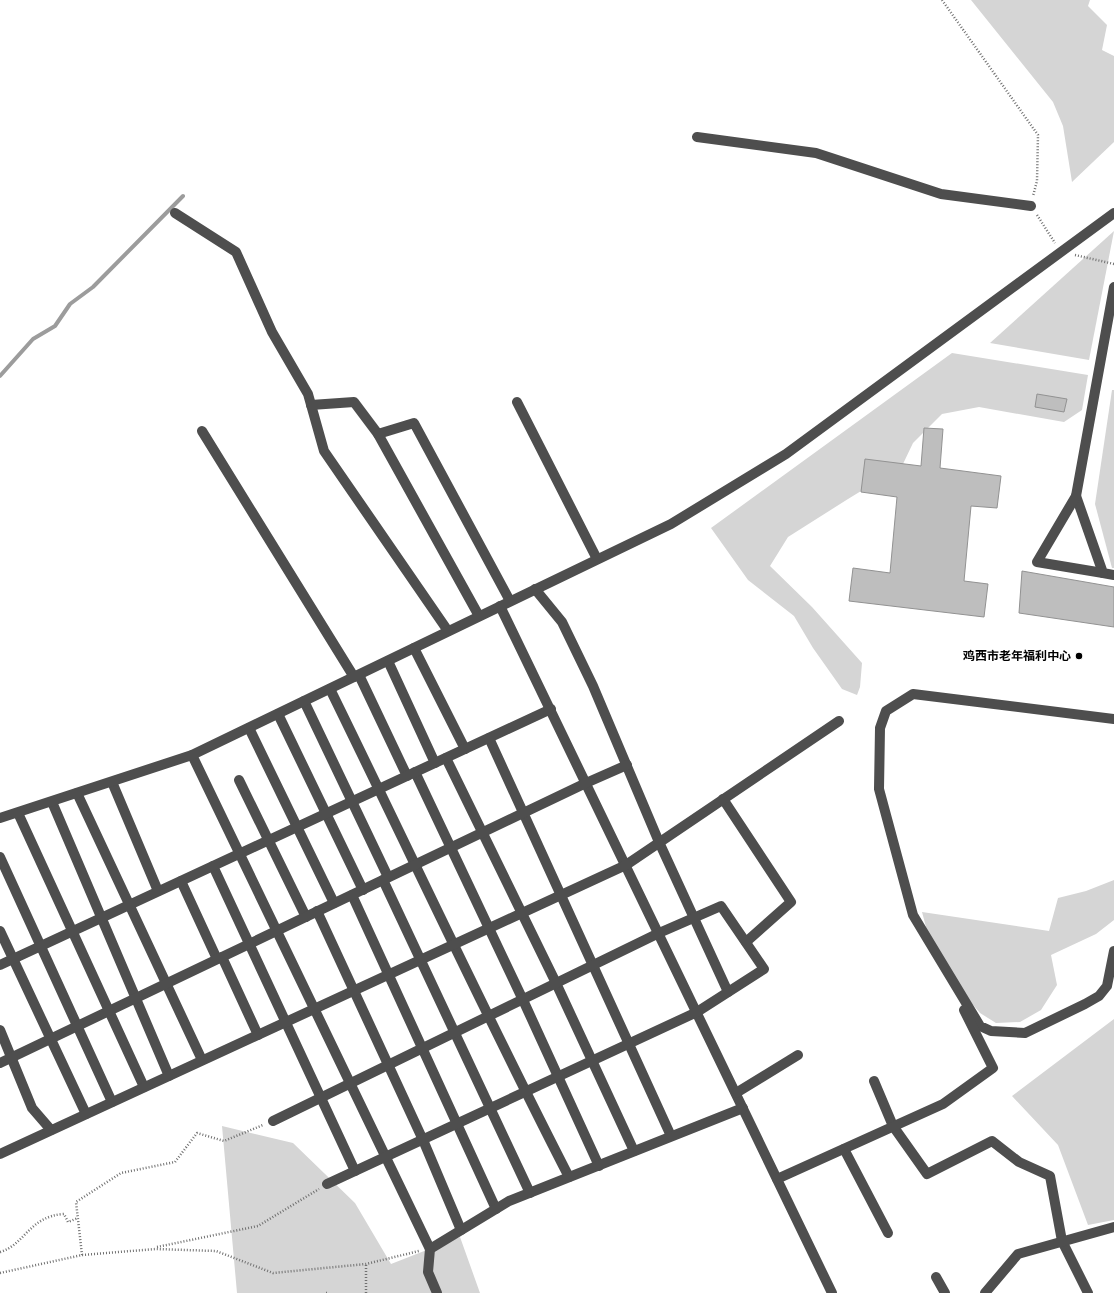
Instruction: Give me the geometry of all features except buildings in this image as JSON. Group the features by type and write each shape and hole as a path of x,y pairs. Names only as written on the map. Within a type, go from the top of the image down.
{"street":[{"path":"697,137 816,153 941,194 1031,206"},
{"path":"175,213 236,252 272,332 308,394 324,451 448,632"},
{"path":"0,818 192,755 671,524 786,454 1114,213"},
{"path":"1114,287 1076,496 1037,562 1114,575"},
{"path":"311,405 354,402 378,434 479,616"},
{"path":"517,402 597,559"},
{"path":"378,434 414,423 510,601"},
{"path":"202,431 356,676 451,848 523,1000 598,1166"},
{"path":"1076,496 1103,573"},
{"path":"535,589 562,622 593,686 659,842 728,992"},
{"path":"500,606 832,1293"},
{"path":"414,648 465,749"},
{"path":"388,661 435,763"},
{"path":"330,688 416,864 452,945 569,1177"},
{"path":"1114,720 913,694 886,711 880,728 878,746 879,789 913,915 980,1026 991,1031 1025,1033 1085,1004 1098,996 1107,986 1114,951"},
{"path":"304,701 353,801 421,959 530,1193"},
{"path":"0,965 551,709"},
{"path":"278,714 363,890"},
{"path":"0,1154 626,864 839,721"},
{"path":"248,728 334,903"},
{"path":"489,738 671,1136"},
{"path":"192,755 430,1249 428,1272 437,1293"},
{"path":"446,758 556,983 634,1151"},
{"path":"0,1063 482,832 627,765"},
{"path":"239,780 270,840 306,917"},
{"path":"112,782 158,892"},
{"path":"77,793 202,1060"},
{"path":"723,799 791,902 746,942"},
{"path":"52,802 168,1076"},
{"path":"18,812 144,1087"},
{"path":"0,857 112,1102"},
{"path":"213,866 355,1171"},
{"path":"181,881 258,1035"},
{"path":"352,895 496,1210"},
{"path":"273,1122 659,933 721,906 764,969 696,1012 326,1184"},
{"path":"318,911 423,1140 462,1230"},
{"path":"0,932 86,1114"},
{"path":"777,1179 944,1104 992,1068 962,1006"},
{"path":"0,1030 32,1108 51,1130"},
{"path":"736,1093 798,1055"},
{"path":"874,1080 893,1126 927,1174 992,1141 1019,1162 1050,1176 1062,1241 1088,1293"},
{"path":"430,1249 496,1210 530,1193 743,1108"},
{"path":"844,1149 888,1233"},
{"path":"985,1293 995,1289 1018,1254 1114,1227"},
{"path":"936,1277 945,1293"}],"path":[{"path":"942,0 1038,135 1037,181 1031,206 1061,252 1114,264"},
{"path":"82,1255 76,1202 121,1173 175,1162 197,1133 224,1142 273,1122"},
{"path":"146,1250 214,1237 258,1226 326,1184"},
{"path":"0,1252 9,1250 31,1227 54,1215 64,1214 68,1222 78,1218"},
{"path":"0,1273 82,1255 146,1250 216,1251 273,1273 366,1264 430,1249"},
{"path":"366,1264 366,1293"}],"shaded area":[{"path":"971,0 1090,0 1088,6 1107,25 1102,50 1114,56 1114,142 1072,182 1063,126 1053,102"},
{"path":"1114,231 1089,360 990,343"},
{"path":"952,353 1088,375 1082,410 1064,422 979,407 942,414 913,443 902,466 788,537 770,566 812,607 862,663 860,687 857,695 842,689 813,648 794,616 748,580 711,528"},
{"path":"1112,390 1114,390 1114,568 1112,568 1095,504"},
{"path":"1114,880 1114,920 1096,934 1051,955 1057,985 1041,1010 1020,1022 996,1023 980,1013 963,993 929,938 922,912 1049,931 1058,898 1086,891"},
{"path":"1114,1019 1114,1220 1088,1225 1058,1145 1012,1096"},
{"path":"222,1126 293,1143 355,1203 391,1264 460,1237 480,1293 237,1293"}],"waterway":[{"path":"0,376 33,339 55,326 70,304 93,287 183,196"}],"place":[{"name":"鸡西市老年福利中心","path":"1079,656"}]}
